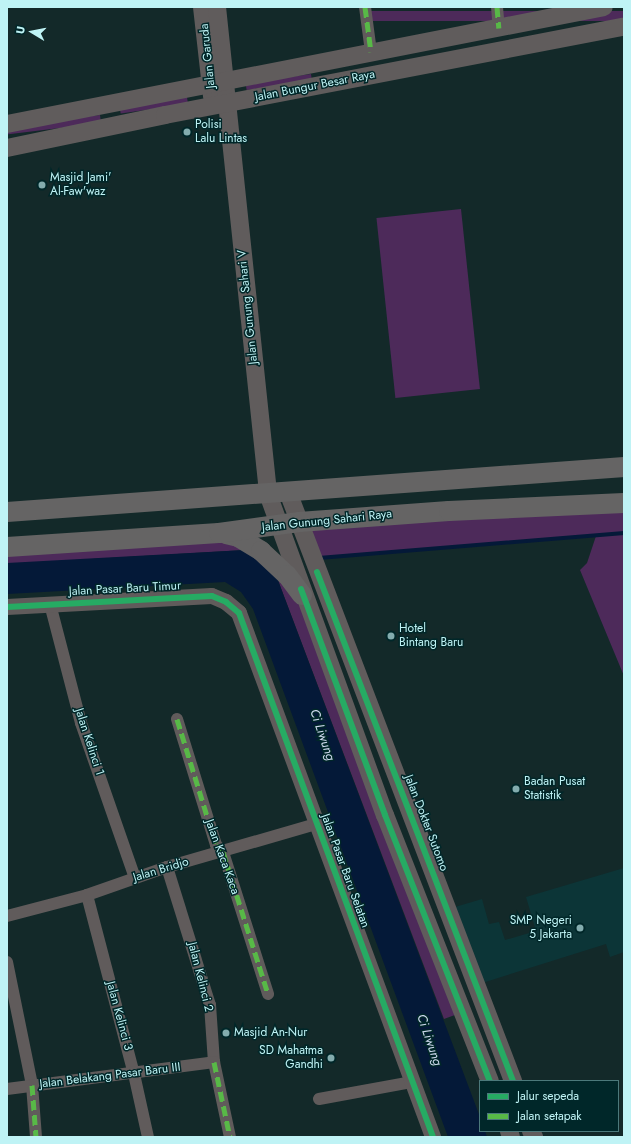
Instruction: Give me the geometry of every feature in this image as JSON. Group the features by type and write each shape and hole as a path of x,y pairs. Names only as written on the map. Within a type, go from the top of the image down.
{"main road":[{"name":"Jalan Garuda","path":"202,7 223,109"},
{"name":"Jalan Garuda","path":"217,7 218,83"},
{"name":"Jalan Bungur Besar Raya","path":"7,124 341,60 371,52 604,7"},
{"name":"Jalan Bungur Besar Raya","path":"7,148 116,126 223,109 343,81 624,27"},
{"path":"341,60 343,81"},
{"path":"110,104 116,126"},
{"name":"Jalan Gunung Sahari V","path":"223,109 268,494"},
{"path":"7,512 624,467"},
{"path":"447,479 449,511"},
{"name":"Jalan Dokter Sutomo","path":"288,492 513,1080"},
{"path":"268,494 301,590 385,815 490,1080"},
{"name":"Jalan Gunung Sahari Raya","path":"7,547 219,533 278,524 449,511 624,503"},
{"path":"219,533 238,537 261,551 301,590"},
{"path":"328,664 350,656"}],"street":[{"path":"365,7 371,52"},
{"path":"497,7 499,28"},
{"name":"Jalan Pasar Baru Timur","path":"7,607 212,596 226,602 239,613"},
{"name":"Jalan Kelinci 1","path":"50,604 81,723 135,878"},
{"name":"Jalan Pasar Baru Selatan","path":"239,613 433,1137"},
{"name":"Jalan Kaca Kaca","path":"177,719 216,845 223,852 268,994"},
{"name":"Jalan Bridjo","path":"7,916 87,895 168,867 316,824"},
{"name":"Jalan Kelinci 2","path":"168,867 210,1005 214,1062 230,1137"},
{"name":"Jalan Kelinci 3","path":"87,895 134,1074 148,1137"},
{"path":"7,962 32,1085 36,1137"},
{"name":"Jalan Belakang Pasar Baru III","path":"7,1088 134,1074 214,1062"},
{"path":"319,1099 412,1082"}],"shaded area":[{"path":"361,11 624,11 624,21 361,21"},
{"path":"311,74 312,81 247,90 246,83"},
{"path":"187,97 188,104 121,113 120,106"},
{"path":"100,115 101,123 7,134 7,126"},
{"path":"461,209 480,389 395,398 376,218"},
{"path":"624,503 624,533 608,535 624,534 624,676 580,570 587,563 596,536 313,558 299,522"},
{"path":"219,533 250,543 282,569 302,595 371,780 463,1012 444,1019 276,575 245,550 7,564 7,546"},
{"name":"SMP Negeri 5 Jakarta","path":"624,868 624,952 610,957 606,944 479,984 455,907 482,899 489,924 499,922 505,940 536,931 526,897"}],"water":[{"name":"Ci Liwung","path":"245,550 276,575 479,1114 479,1132 485,1132 487,1137 448,1137 253,609 241,592 225,582 7,594 7,563"}],"waterway":[{"path":"319,558 624,533"}],"marked path":[{"path":"365,7 371,52"},
{"path":"497,7 499,28"},
{"path":"177,719 216,845 223,852 268,994"},
{"path":"214,1062 230,1137"},
{"path":"32,1085 36,1137"}],"cycle path":[{"path":"317,572 513,1080"},
{"path":"301,589 385,815 490,1080"},
{"path":"7,607 212,596 226,602 239,613 433,1137"}],"place":[{"name":"Polisi Lalu Lintas","path":"187,132"},
{"name":"Masjid Jami' Al-Faw'waz","path":"42,185"},
{"name":"Hotel Bintang Baru","path":"391,636"},
{"name":"Badan Pusat Statistik","path":"516,789"},
{"name":"SMP Negeri 5 Jakarta","path":"580,928"},
{"name":"Masjid An-Nur","path":"226,1033"},
{"name":"SD Mahatma Gandhi","path":"331,1058"}]}
